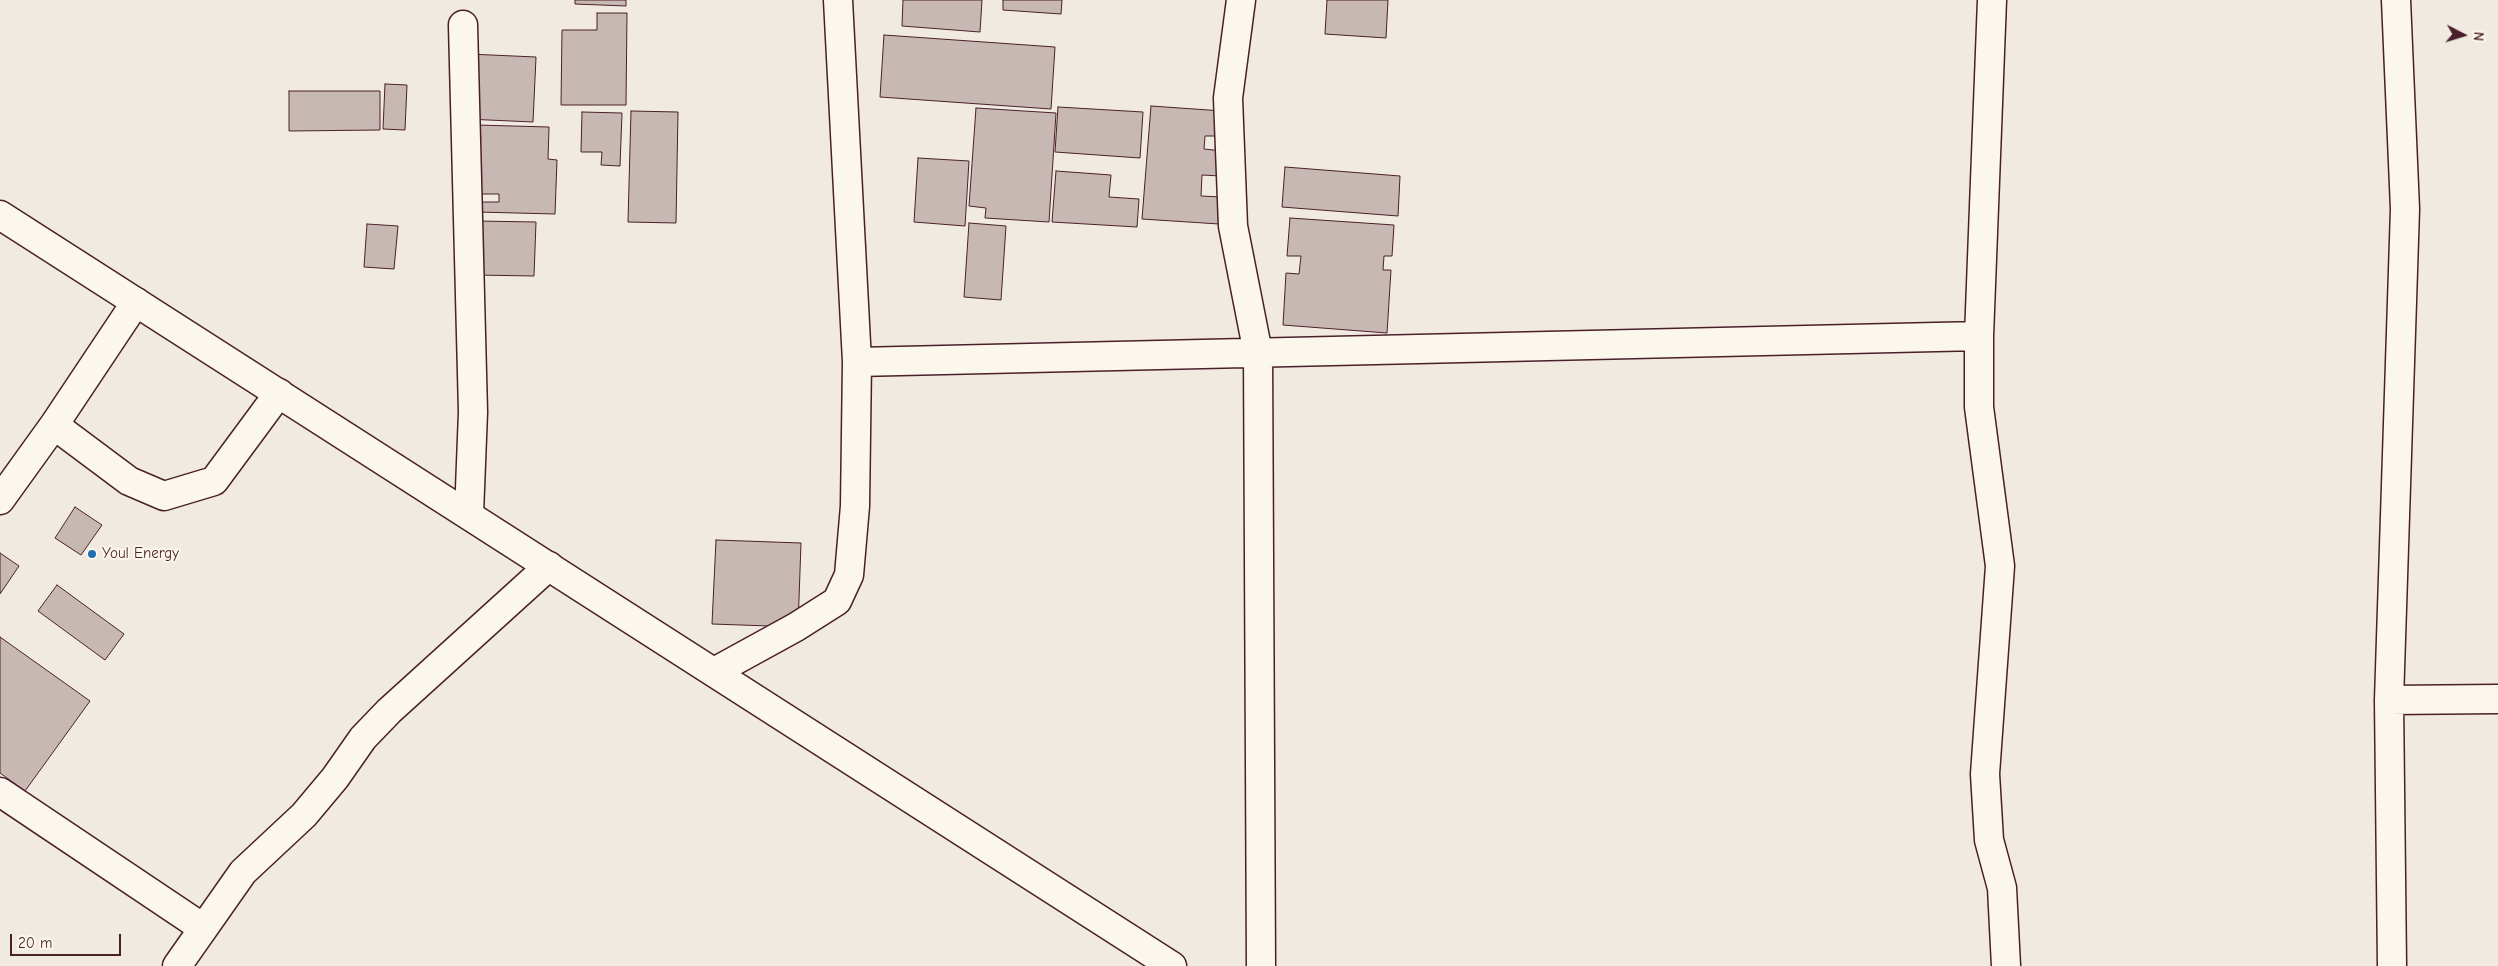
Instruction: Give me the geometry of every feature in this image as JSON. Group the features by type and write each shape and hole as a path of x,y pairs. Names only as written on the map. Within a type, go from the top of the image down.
{"street":[{"path":"714,672 796,627 837,601 849,575 855,506 857,362 838,0"},
{"path":"1241,0 1228,98 1233,226 1258,353 1261,966"},
{"path":"1992,0 1979,336 1979,408 2000,566 1984,774 1989,840 2002,888 2006,966"},
{"path":"2392,966 2389,700 2405,209 2396,0"},
{"path":"464,25 473,412 469,514"},
{"path":"0,215 1172,966"},
{"path":"0,500 54,425 136,302"},
{"path":"857,362 1979,336"},
{"path":"54,425 129,481 164,496 214,481 279,393"},
{"path":"177,966 243,872 304,815 335,778 363,738 389,711 549,566"},
{"path":"2389,700 2498,699"},
{"path":"0,792 204,928"}],"building":[{"path":"575,0 626,0 626,6 575,4"},
{"path":"903,0 982,0 980,32 902,26"},
{"path":"1003,0 1062,0 1061,14 1003,10"},
{"path":"1327,0 1388,0 1386,38 1325,34"},
{"path":"597,13 627,13 626,105 561,105 562,30 597,30"},
{"path":"884,35 1055,47 1051,109 880,97"},
{"path":"468,54 536,57 533,122 466,119"},
{"path":"385,84 407,85 405,130 383,129"},
{"path":"289,91 380,91 380,130 289,131"},
{"path":"1151,106 1223,111 1221,136 1205,136 1204,149 1223,151 1221,176 1202,175 1201,196 1222,197 1219,224 1142,219"},
{"path":"1058,107 1143,112 1140,158 1055,152"},
{"path":"976,108 1056,113 1049,222 985,218 986,208 969,206"},
{"path":"631,111 678,112 676,223 628,222"},
{"path":"582,112 622,113 620,166 601,165 602,152 581,152"},
{"path":"476,125 549,127 548,159 557,160 555,214 477,212 477,202 499,202 499,194 473,194"},
{"path":"918,158 969,161 965,226 914,222"},
{"path":"1285,167 1400,176 1398,216 1282,207"},
{"path":"1056,171 1111,175 1109,197 1139,199 1137,227 1052,222"},
{"path":"1290,218 1394,225 1392,256 1384,256 1383,270 1391,270 1387,333 1283,325 1286,273 1299,274 1301,256 1287,256"},
{"path":"476,221 536,222 534,276 475,275"},
{"path":"969,223 1006,226 1001,300 964,297"},
{"path":"367,224 398,226 394,269 364,267"},
{"path":"75,507 102,525 81,555 55,538"},
{"path":"716,540 801,543 798,627 712,624"},
{"path":"0,553 19,566 0,594"},
{"path":"57,585 124,634 105,660 38,611"},
{"path":"0,637 90,701 25,791 0,773"}],"place":[{"name":"Youl Energy","path":"92,554"}]}
